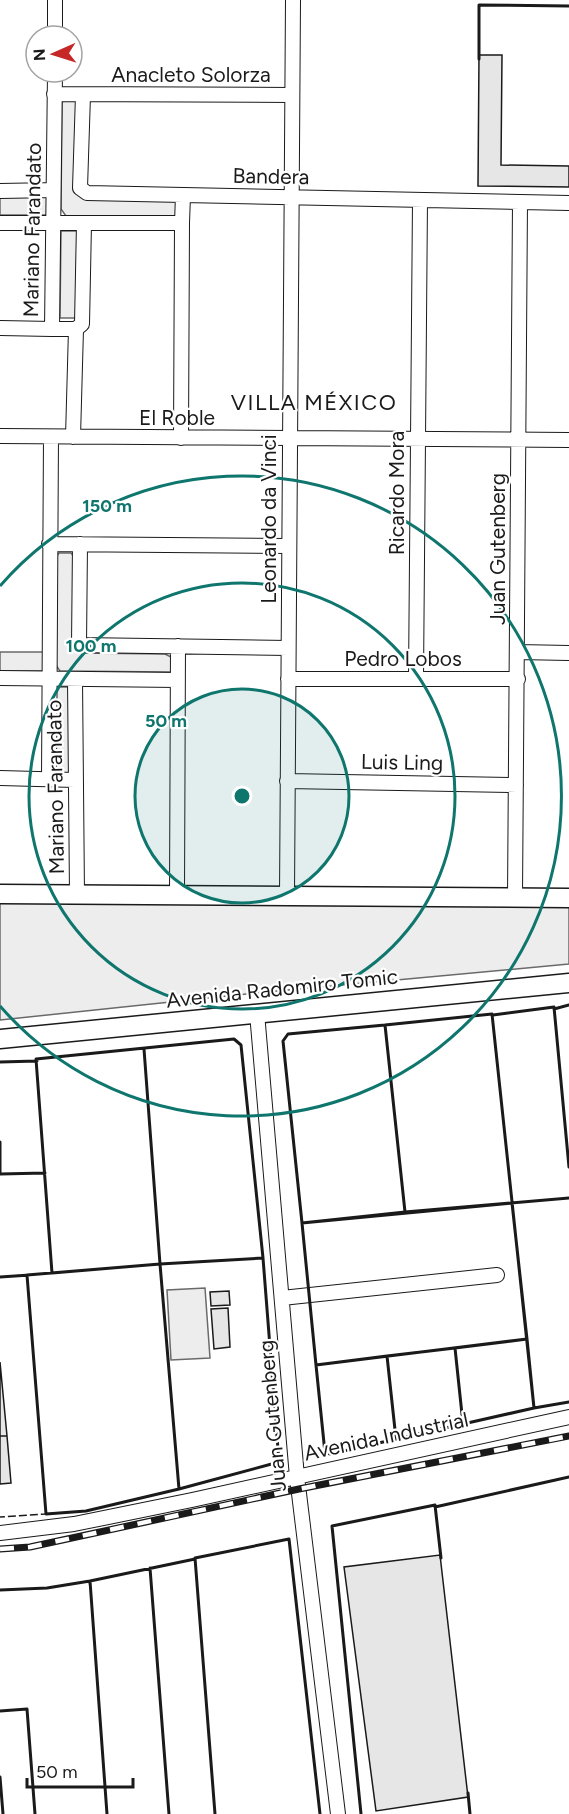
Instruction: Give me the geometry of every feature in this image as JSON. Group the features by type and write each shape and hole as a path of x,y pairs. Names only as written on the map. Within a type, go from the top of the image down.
{"street":[{"path":"55,24 56,0"},
{"name":"Leonardo da Vinci","path":"287,895 293,0"},
{"name":"Mariano Farandato","path":"54,84 52,329 75,329"},
{"name":"Anacleto Solorza","path":"54,94 292,95"},
{"name":"Bandera","path":"83,95 80,188 87,193 569,203"},
{"path":"0,190 53,190"},
{"path":"181,438 183,195"},
{"name":"Ricardo Mora","path":"416,679 420,200"},
{"name":"Juan Gutenberg","path":"515,897 520,202"},
{"path":"0,223 182,223"},
{"path":"73,437 75,329 82,324 84,223"},
{"path":"0,328 52,329"},
{"name":"El Roble","path":"0,436 569,441"},
{"name":"Mariano Farandato","path":"49,779 51,437"},
{"path":"49,544 289,546"},
{"path":"80,544 79,645 288,648"},
{"path":"177,895 178,645"},
{"path":"518,652 569,653"},
{"path":"0,678 178,680"},
{"name":"Mariano Farandato","path":"75,679 77,894"},
{"name":"Pedro Lobos","path":"288,679 518,679"},
{"path":"0,778 75,780"},
{"name":"Luis Ling","path":"287,781 516,786"},
{"path":"0,894 569,898"},
{"name":"Avenida Radomiro Tomic","path":"0,1039 569,983"},
{"name":"Juan Gutenberg","path":"257,1013 297,1477 338,1814"},
{"path":"282,1298 497,1275"},
{"name":"Avenida Industrial","path":"0,1533 74,1524 569,1417"}],"shaded area":[{"path":"65,97 77,98 79,194 171,199 177,202 177,216 66,216 61,209 62,103"},
{"path":"0,196 50,196 50,215 0,215"},
{"path":"61,231 77,231 76,318 60,318"},
{"path":"59,553 71,553 75,558 73,649 80,653 165,654 171,657 171,672 60,671 55,664 55,559"},
{"path":"0,652 44,652 44,671 0,671"},
{"path":"55,687 70,687 70,773 54,773"},
{"path":"0,902 569,904 569,964 0,1020"},
{"path":"205,1288 210,1358 171,1360 167,1290"}],"building":[{"path":"479,55 502,55 501,165 569,166 569,187 478,186"},
{"path":"229,1291 230,1305 211,1306 210,1292"},
{"path":"228,1308 230,1347 214,1349 211,1309"},
{"path":"0,1362 7,1436 0,1436"},
{"path":"0,1436 7,1436 11,1483 0,1484"},
{"path":"440,1555 468,1797 376,1811 344,1567"}],"railway":[{"path":"0,1549 30,1547 299,1489 569,1436"}],"fence":[{"path":"0,1277 27,1275 46,1514 0,1517"}],"wall":[{"path":"479,59 479,5 569,6"},
{"path":"554,1009 569,1005"},
{"path":"493,1015 554,1007 569,1167"},
{"path":"569,1198 405,1212 385,1025 492,1014 534,1408 569,1402"},
{"path":"385,1025 405,1212 302,1223 283,1041 288,1034 385,1025"},
{"path":"144,1049 160,1264 52,1273 36,1059 234,1039 241,1045 263,1258 160,1264 144,1049"},
{"path":"0,1062 37,1061"},
{"path":"0,1142 0,1174 45,1173"},
{"path":"512,1203 527,1339 316,1365 302,1223 512,1203"},
{"path":"263,1258 279,1462 179,1489 160,1264 263,1258"},
{"path":"160,1264 179,1489 86,1511 46,1514 27,1275 160,1264"},
{"path":"0,1277 30,1275"},
{"path":"527,1339 534,1408 463,1424 455,1348 527,1339"},
{"path":"455,1348 463,1424 396,1439 387,1356 455,1348"},
{"path":"387,1356 396,1439 331,1454 325,1453 316,1365 387,1356"},
{"path":"435,1507 569,1477"},
{"path":"361,1814 332,1526 435,1505 441,1558"},
{"path":"215,1814 195,1558 289,1539 320,1814"},
{"path":"107,1814 90,1581 195,1559"},
{"path":"150,1568 169,1814"},
{"path":"0,1590 47,1588 90,1581 90,1584"},
{"path":"0,1711 27,1709 35,1814"},
{"path":"0,1777 3,1814"},
{"path":"468,1793 470,1814"}],"district":[{"name":"VILLA MÉXICO","path":"314,402"}]}
